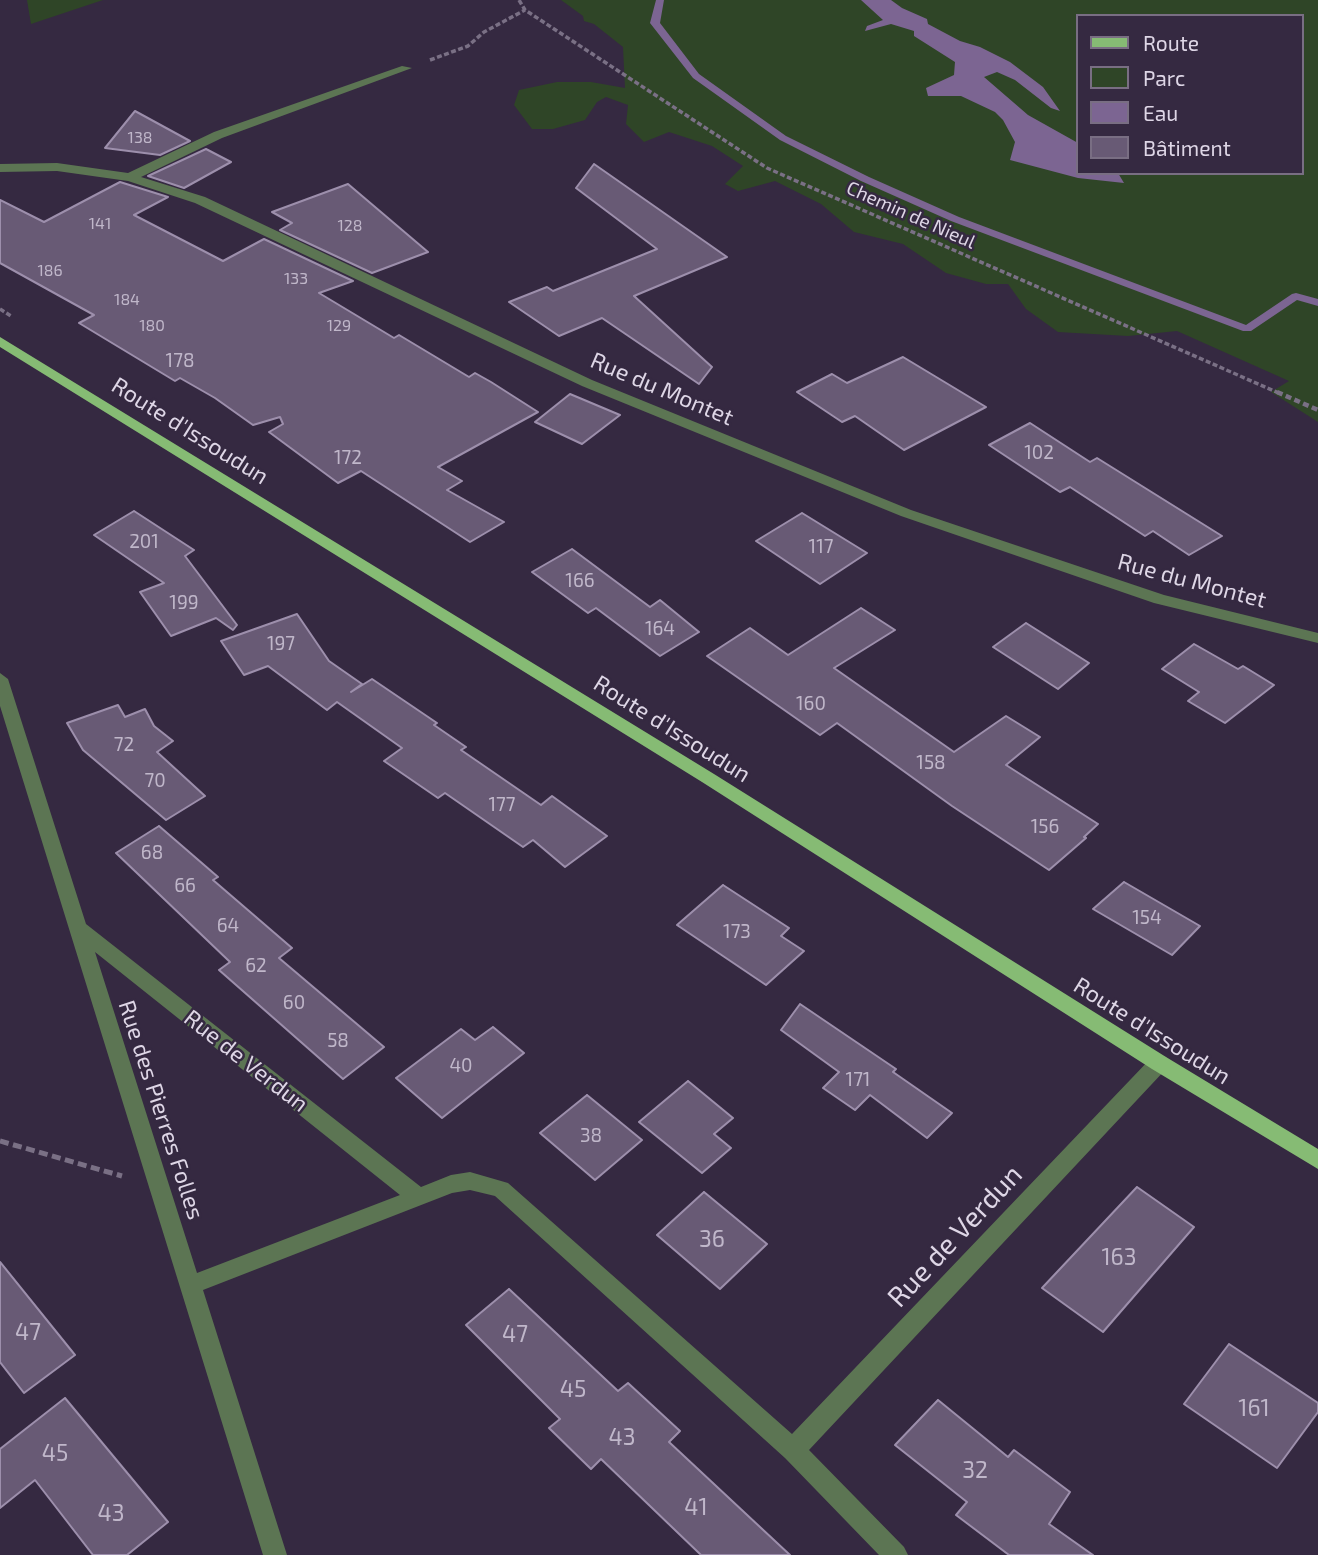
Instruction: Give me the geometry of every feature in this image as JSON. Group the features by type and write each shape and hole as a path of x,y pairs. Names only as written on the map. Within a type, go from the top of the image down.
{"main road":[{"name":"Route d'Issoudun","path":"0,341 708,778 1159,1063 1318,1160"}],"street":[{"path":"130,177 218,135 405,68"},
{"name":"Rue du Montet","path":"0,168 57,167 130,177 221,209 587,383 905,513 1160,599 1318,638"},
{"name":"Rue des Pierres Folles","path":"0,679 275,1555"},
{"name":"Rue de Verdun","path":"77,927 415,1195"},
{"name":"Rue de Verdun","path":"793,1450 1159,1063"},
{"path":"191,1285 415,1195 470,1181 501,1189 793,1450 896,1555"}],"path":[{"name":"Chemin de Nieul","path":"519,0 525,10 767,168 1318,410"},
{"path":"405,68 468,46 484,32 525,10"},
{"path":"0,1141 159,1187"}],"green space":[{"path":"27,0 103,0 31,24"},
{"path":"561,0 1318,0 1318,422 1271,392 1289,381 1177,331 1128,336 1058,332 1026,309 1008,284 986,284 946,273 903,244 854,232 821,204 775,181 738,191 725,184 743,166 712,146 669,132 644,142 626,124 628,105 606,97 597,102 585,120 553,129 532,129 514,105 519,90 557,82 591,82 625,88 623,47 594,24 584,21 583,16"}],"water":[{"path":"861,0 891,0 960,41 980,47 1010,62 1043,87 1060,111 1051,108 1015,80 997,72 984,77 1028,115 1076,142 1076,175 1119,175 1124,183 1078,178 1010,160 1015,142 1003,120 995,112 961,96 928,96 926,88 954,75 955,62 914,36 914,31 891,24 865,31 867,26 883,20"}],"building":[{"path":"135,111 190,141 160,155 105,148"},
{"path":"206,149 231,162 184,188 148,176"},
{"path":"594,164 727,257 634,296 712,367 699,384 602,318 559,336 509,302 547,287 553,291 657,249 576,188"},
{"path":"120,182 168,197 134,215 223,261 264,239 353,281 319,293 394,338 399,335 469,377 475,373 538,412 438,467 462,481 447,490 504,522 470,542 361,471 338,483 269,432 283,424 280,417 253,425 215,398 180,378 175,381 79,323 94,315 0,263 0,200 44,222"},
{"path":"348,184 428,252 372,273 280,230 292,223 272,212"},
{"path":"903,357 986,407 904,450 855,416 842,422 797,392 832,374 847,383"},
{"path":"570,394 620,415 582,444 535,422"},
{"path":"1030,423 1090,462 1097,458 1222,536 1189,555 1153,531 1145,536 1070,487 1060,492 989,445"},
{"path":"134,511 194,550 185,556 237,625 233,630 216,618 171,636 140,592 164,583 94,535"},
{"path":"802,513 867,553 820,584 756,541"},
{"path":"572,549 650,607 660,600 699,632 660,656 596,608 588,613 532,572"},
{"path":"861,608 895,630 834,668 954,752 1006,716 1040,737 1006,765 1098,824 1049,870 952,806 837,723 820,735 707,656 750,628 788,655"},
{"path":"297,614 329,661 362,684 351,692 372,679 437,723 434,725 466,747 461,750 541,805 552,796 607,836 565,867 533,840 523,847 445,793 438,798 384,761 402,748 337,702 327,710 268,666 244,675 221,641"},
{"path":"1026,623 1089,663 1058,689 993,647"},
{"path":"1194,644 1238,669 1243,666 1274,685 1225,723 1188,701 1199,692 1162,669"},
{"path":"118,705 125,717 145,709 154,726 173,741 157,752 205,796 166,820 83,750 67,723"},
{"path":"159,826 218,877 213,880 292,948 279,958 384,1047 343,1079 219,970 230,962 116,853"},
{"path":"1124,882 1200,926 1172,955 1093,909"},
{"path":"723,885 789,928 781,936 804,951 766,985 677,925"},
{"path":"800,1004 896,1069 893,1072 952,1113 927,1138 870,1095 855,1110 823,1088 839,1072 781,1030"},
{"path":"493,1027 524,1053 442,1118 396,1078 461,1029 475,1040"},
{"path":"688,1081 733,1118 714,1134 731,1148 702,1173 639,1122"},
{"path":"587,1095 642,1140 595,1180 540,1133"},
{"path":"1137,1187 1194,1227 1103,1332 1042,1288"},
{"path":"704,1192 767,1244 720,1289 657,1235"},
{"path":"0,1262 75,1355 24,1393 0,1362"},
{"path":"509,1289 618,1391 628,1383 680,1431 669,1442 790,1555 701,1555 601,1459 591,1469 549,1428 560,1419 466,1325"},
{"path":"1229,1344 1318,1403 1318,1412 1277,1468 1184,1404"},
{"path":"65,1398 168,1522 127,1555 93,1555 35,1480 0,1508 0,1449"},
{"path":"938,1400 1008,1457 1014,1450 1070,1492 1049,1524 1093,1555 1009,1555 956,1515 967,1502 895,1445"}],"waterway":[{"path":"660,0 655,23 696,76 783,138 865,179 955,219 1247,329 1296,296 1318,303"}]}
